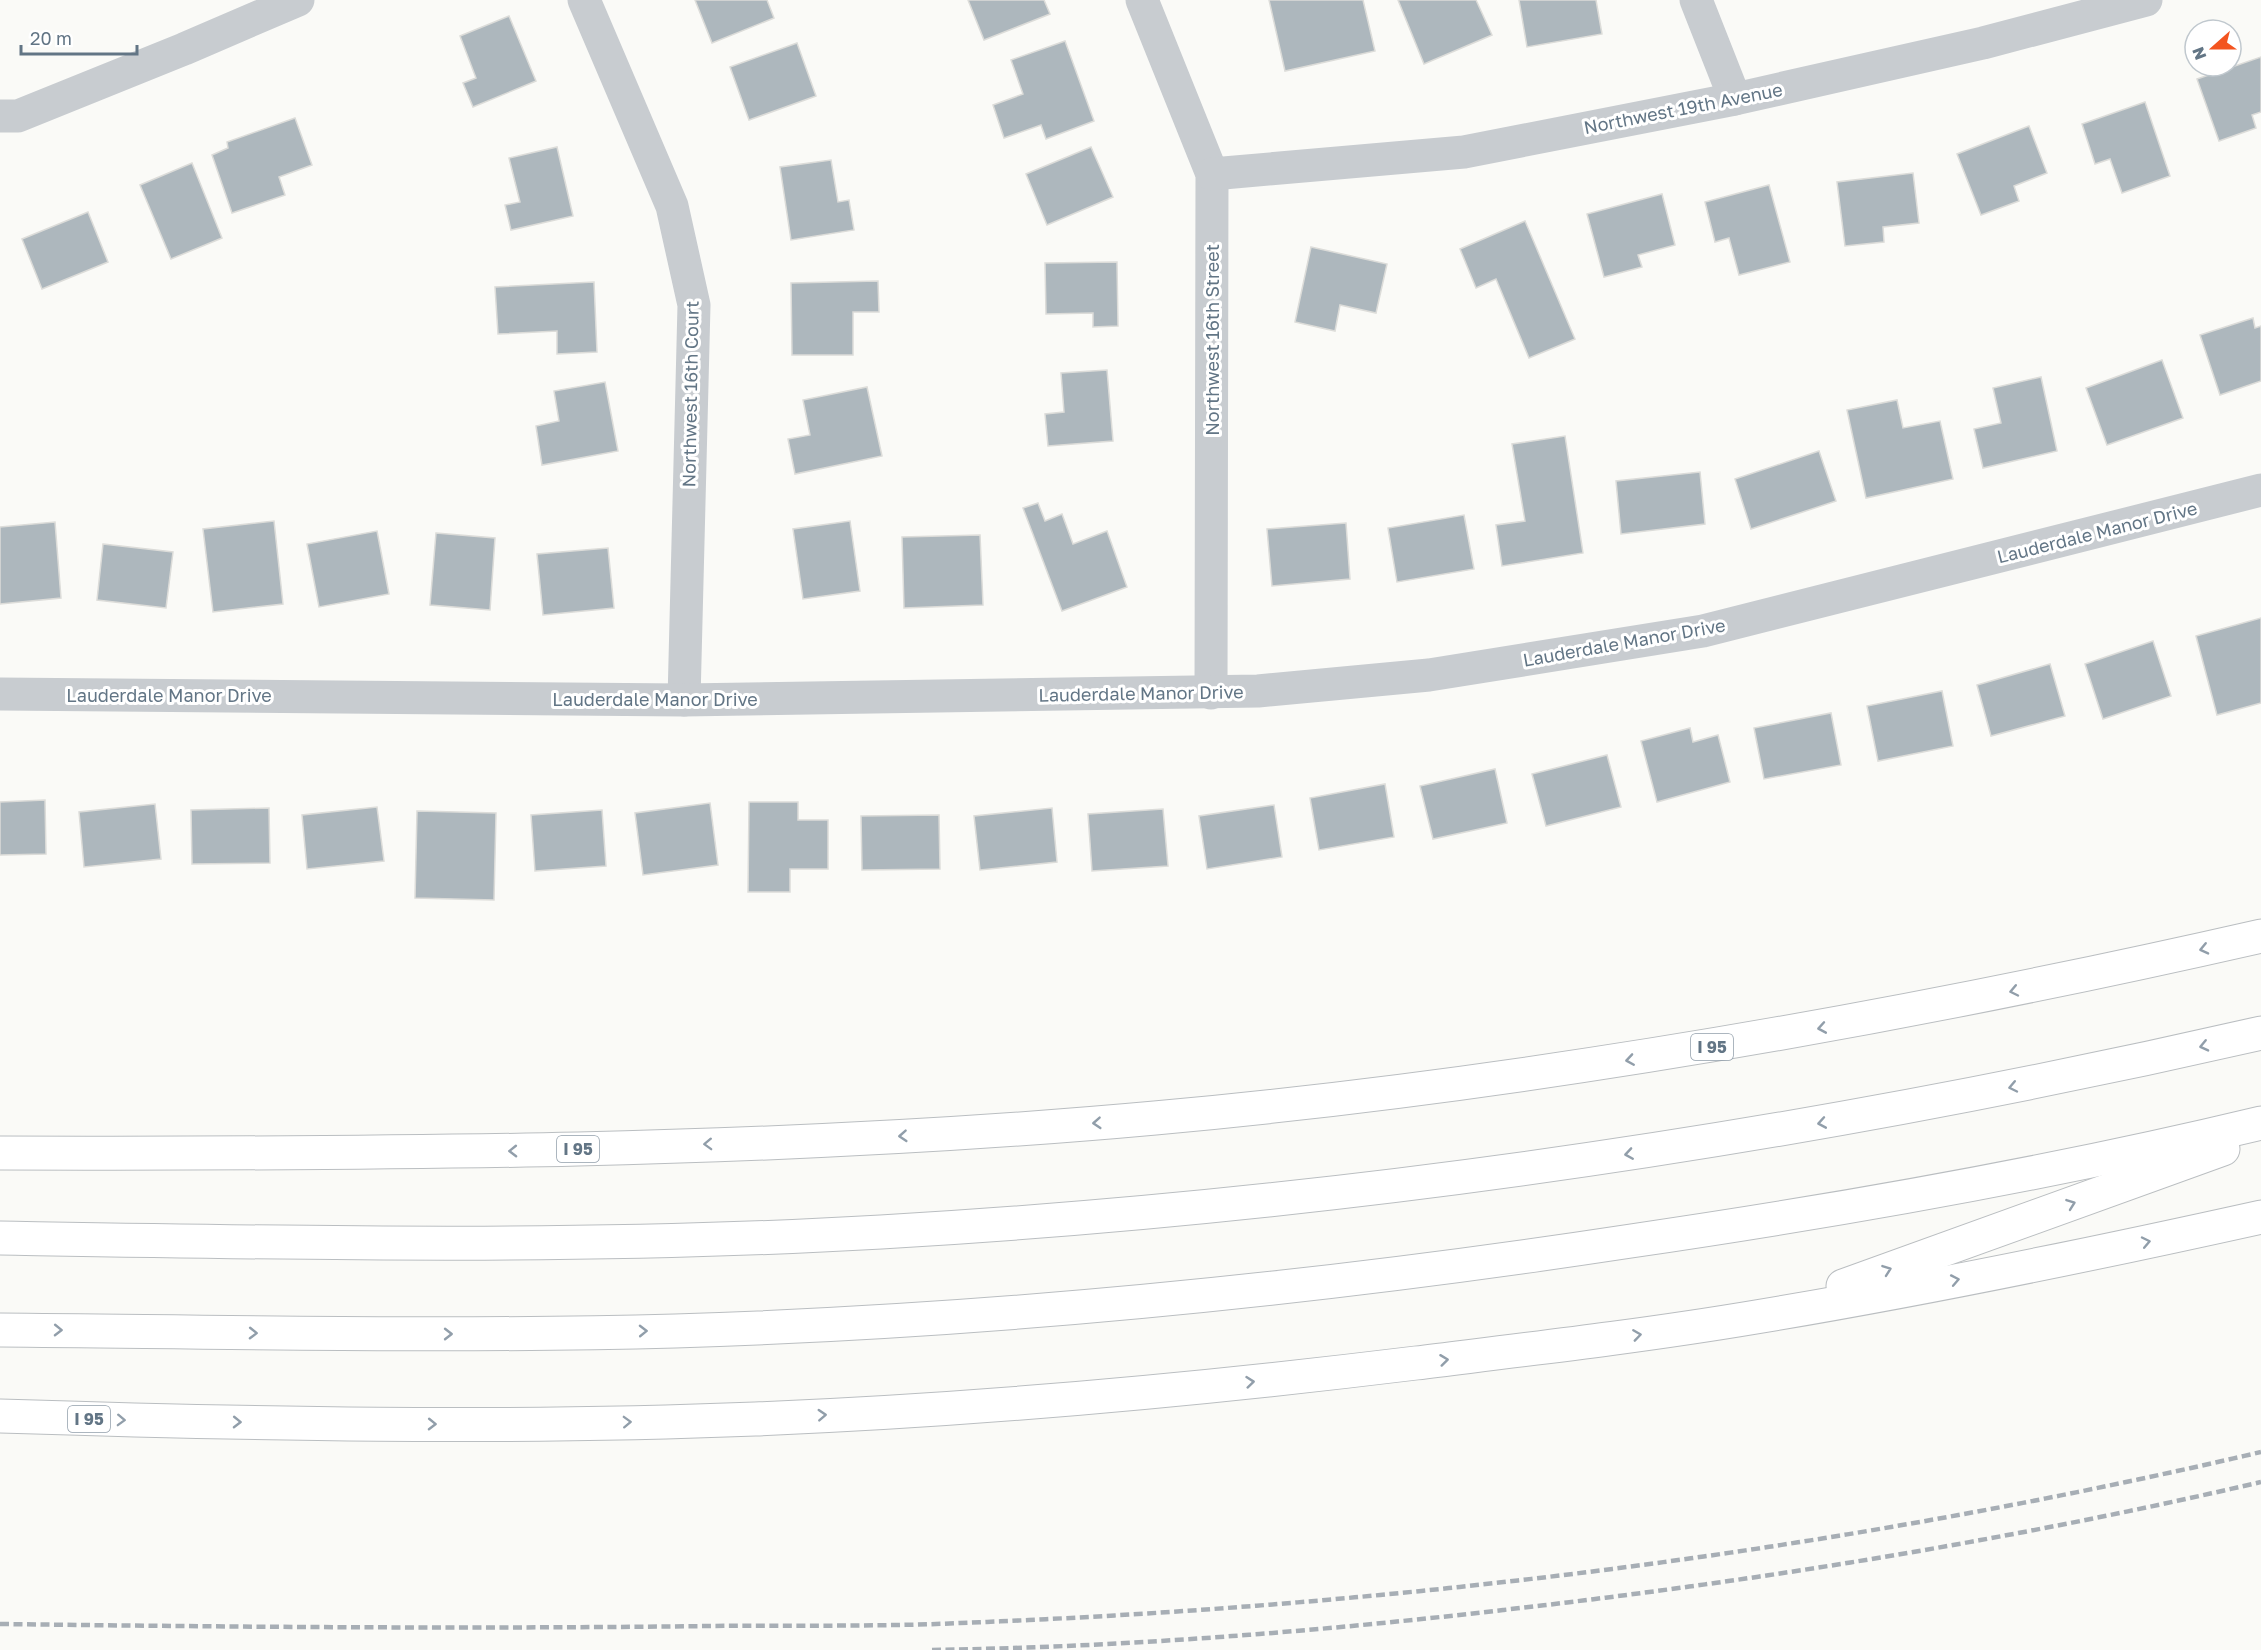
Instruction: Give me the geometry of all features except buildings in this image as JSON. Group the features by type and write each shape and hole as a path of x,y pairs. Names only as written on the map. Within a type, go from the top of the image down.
{"highway":[{"name":"I 95","path":"0,1153 459,1152 599,1149 876,1138 1156,1118 1444,1085 1714,1046 1993,995 2261,936"},
{"path":"0,1238 452,1244 593,1243 881,1232 1161,1211 1304,1197 1580,1162 1723,1140 2002,1089 2261,1033"},
{"path":"0,1330 378,1334 654,1331 823,1324 1116,1304 1392,1275 1788,1217 1952,1189 2261,1123"},
{"path":"1753,1318 2261,1136"},
{"name":"I 95","path":"0,1416 462,1425 743,1419 898,1411 1203,1388 1467,1357 1753,1318 2037,1264 2261,1216"}],"street":[{"path":"0,116 18,116 184,50 298,0"},
{"name":"Northwest 16th Court","path":"584,0 672,206 694,305 684,700"},
{"name":"Northwest 16th Street","path":"1142,0 1212,174 1211,693"},
{"path":"1696,0 1735,99"},
{"name":"Northwest 19th Avenue","path":"1212,174 1464,152 1735,99 1983,43 2146,0"},
{"name":"Lauderdale Manor Drive","path":"0,694 684,700 1211,693 1430,675 1703,631 2261,490"}],"railway":[{"path":"0,1624 266,1627 897,1625 1124,1615 1288,1603 1452,1588 1615,1569 1777,1546 1939,1519 2261,1452"},
{"path":"932,1650 1075,1646 1289,1632 1599,1599 1884,1557 2073,1522 2261,1482"}]}
